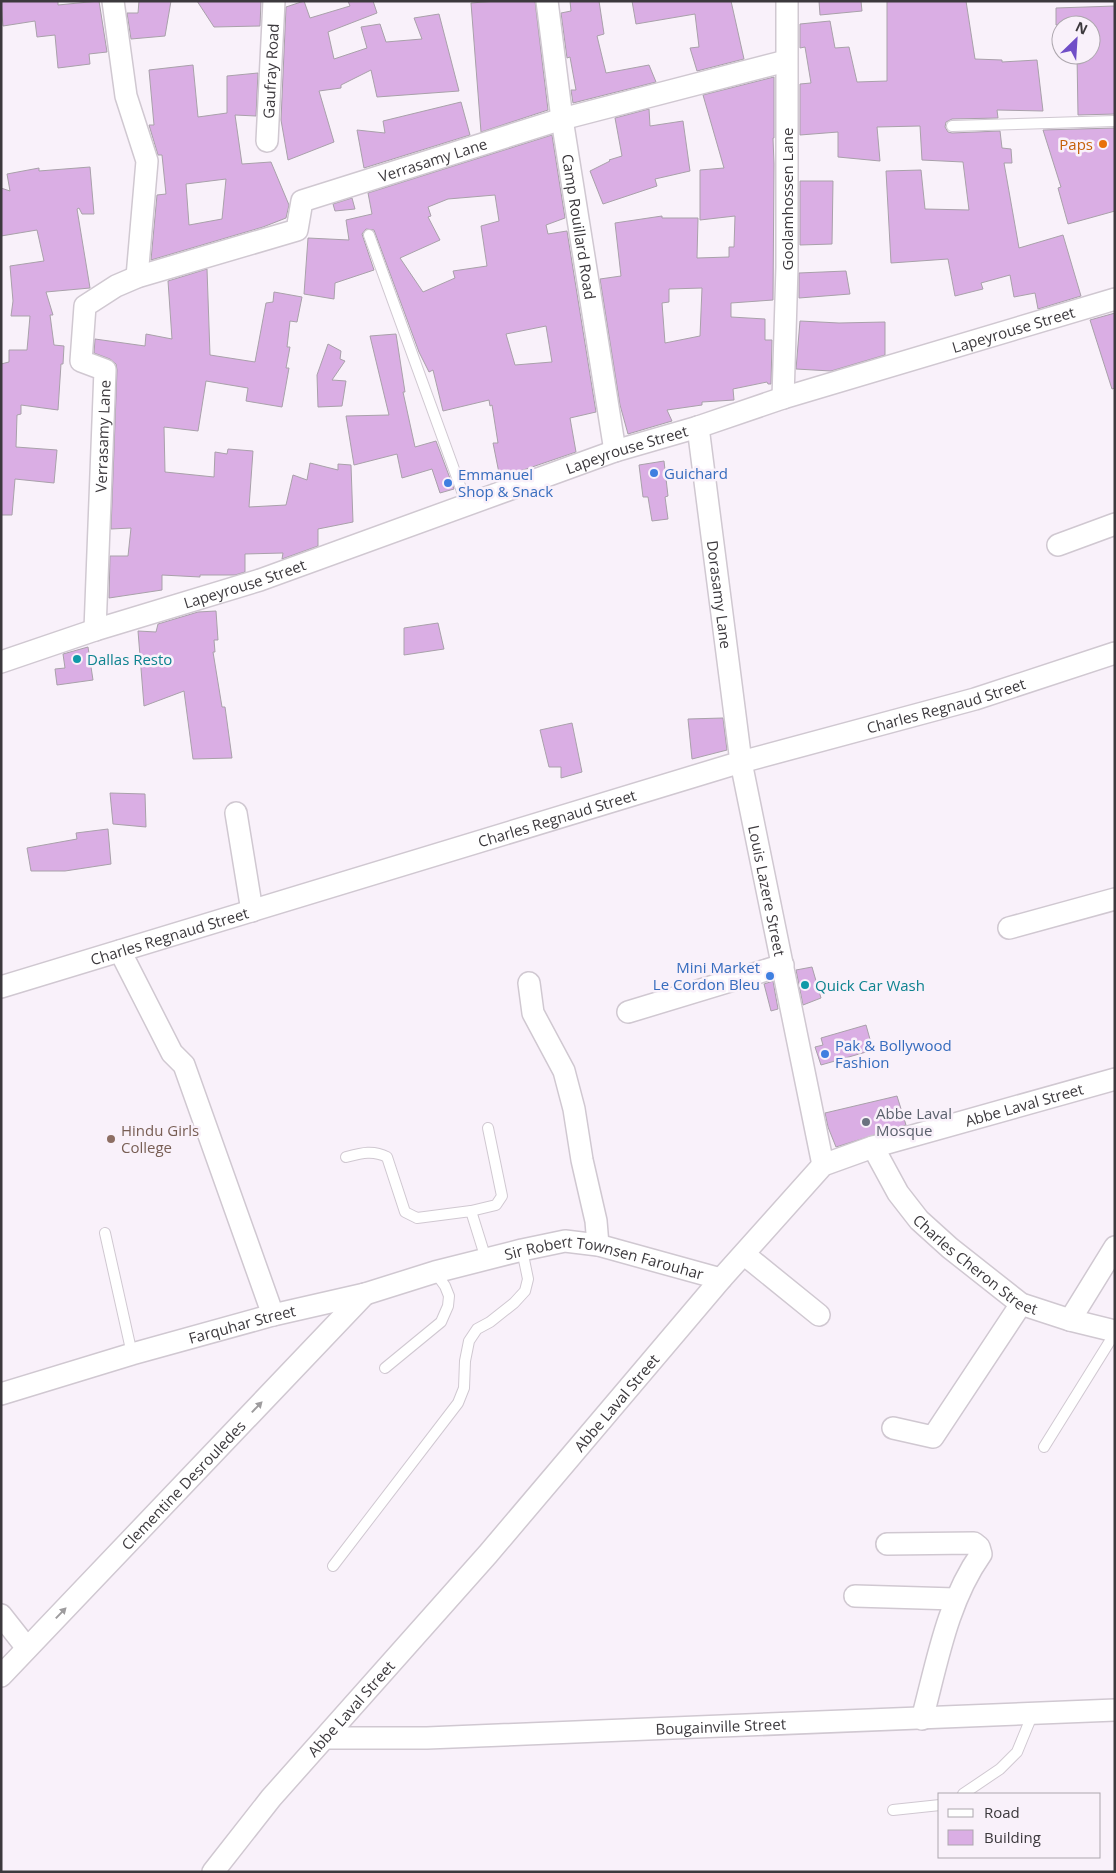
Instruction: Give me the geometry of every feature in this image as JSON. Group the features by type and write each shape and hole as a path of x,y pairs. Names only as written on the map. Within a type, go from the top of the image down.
{"street":[{"path":"113,1 126,96 146,161 137,277"},
{"name":"Camp Rouillard Road","path":"547,1 562,119 615,451"},
{"name":"Goolamhossen Lane","path":"783,398 787,267 787,1"},
{"name":"Gaufray Road","path":"266,141 276,2"},
{"name":"Verrasamy Lane","path":"95,630 105,370 81,361 85,306 116,286 137,277 297,230 302,201 562,119 786,61"},
{"name":"Lapeyrouse Street","path":"1,662 95,630 260,580 615,451 698,427 783,398 1115,299"},
{"name":"Dorasamy Lane","path":"698,427 741,762"},
{"path":"1058,545 1115,524"},
{"name":"Charles Regnaud Street","path":"1,987 741,762 975,699 1115,653"},
{"name":"Louis Lazere Street","path":"741,762 822,1165"},
{"path":"236,813 252,911"},
{"path":"1009,928 1115,899"},
{"path":"120,951 172,1053 184,1065 273,1315"},
{"path":"628,1012 783,965"},
{"path":"529,983 533,1013 564,1071 596,1221 598,1245"},
{"name":"Abbe Laval Street","path":"213,1872 271,1798 488,1554 721,1280 745,1255 822,1165 873,1147 1115,1079"},
{"name":"Charles Cheron Street","path":"873,1147 898,1193 919,1220 957,1254 1021,1304 1115,1332"},
{"name":"Sir Robert Townsen Farouhar","path":"486,1259 565,1241 598,1245 721,1280"},
{"path":"1070,1320 1115,1247"},
{"path":"745,1255 819,1316"},
{"name":"Farquhar Street","path":"1,1394 132,1354 273,1315 364,1294 435,1272 486,1259"},
{"name":"Clementine Desrouledes","path":"1,1676 364,1294"},
{"path":"893,1428 933,1437 1021,1304"},
{"path":"887,1544 974,1543 979,1547 981,1554 970,1570 955,1599 922,1719"},
{"path":"855,1596 955,1599"},
{"path":"1,1615 27,1648"},
{"name":"Bougainville Street","path":"326,1738 428,1738 1115,1710"}],"lane":[{"path":"952,126 1115,121"},
{"path":"369,235 467,505"},
{"path":"346,1157 369,1152 379,1153 387,1158 405,1212 417,1218 471,1211 496,1205 502,1196 488,1128"},
{"path":"471,1211 486,1259"},
{"path":"105,1233 132,1354"},
{"path":"333,1566 458,1404 464,1388 465,1361 469,1341 477,1329 490,1322 524,1291 528,1279 522,1250"},
{"path":"385,1368 441,1322 448,1306 449,1296 445,1286 435,1272"},
{"path":"1044,1447 1115,1332"},
{"path":"964,1793 1000,1769 1017,1752 1033,1713"},
{"path":"893,1810 938,1805"}],"building":[{"path":"1,1 58,1 58,5 99,1 107,52 89,54 90,64 58,68 55,35 37,37 35,21 3,26"},
{"path":"139,1 171,1 165,36 131,39 127,13 138,13"},
{"path":"197,1 261,1 260,26 214,27"},
{"path":"304,1 310,18 350,6 348,1 373,1 377,13 328,32 334,59 367,48 361,27 380,24 386,42 422,39 414,18 439,14 459,91 377,97 371,70 341,85 341,88 319,91 334,142 288,160 281,120 286,7"},
{"path":"535,1 548,110 481,132 471,3"},
{"path":"570,1 599,1 604,34 597,36 606,73 649,65 656,82 573,103 571,90 576,90 570,57 567,58 561,13 571,11"},
{"path":"632,1 731,1 744,59 697,71 690,48 699,47 695,14 636,24"},
{"path":"819,1 861,1 862,11 820,15"},
{"path":"887,1 966,1 975,59 1002,60 1002,62 1037,60 1043,111 997,110 998,118 952,119 946,122 945,127 948,132 952,133 1000,131 1002,148 1011,149 1012,163 1004,163 1019,248 1063,235 1081,296 1038,309 1035,293 1014,297 1010,275 981,283 983,289 955,296 948,259 891,263 886,171 921,170 925,209 969,210 963,162 922,160 920,126 877,127 880,161 838,157 838,132 800,135 800,84 811,83 805,47 800,48 800,24 830,21 835,48 849,47 857,82 887,81"},
{"path":"1115,6 1115,114 1078,115 1077,65 1101,65 1101,15 1056,15 1056,8"},
{"path":"193,65 198,117 227,113 227,76 258,73 256,116 235,115 242,164 271,162 289,205 286,218 263,227 151,260 157,195 166,194 162,155 158,155 149,125 154,125 149,70","holes":["226,179 222,219 189,225 186,184"]},
{"path":"774,77 773,300 731,303 731,317 765,319 765,340 772,340 771,384 767,382 733,389 734,400 702,402 702,405 667,410 672,421 628,434 620,405 600,279 621,276 615,223 662,216 662,218 698,218 697,258 729,257 729,247 734,247 735,216 700,220 700,170 724,168 703,95","holes":["702,288 700,336 665,343 662,303 669,302 669,289"]},
{"path":"461,102 470,135 364,168 357,130 385,133 383,121"},
{"path":"649,109 650,126 683,121 690,171 655,179 657,186 603,204 590,171 609,160 622,156 615,118"},
{"path":"1115,128 1115,211 1068,224 1058,188 1061,187 1043,130"},
{"path":"552,135 565,218 546,225 548,234 567,231 596,412 570,418 576,452 500,478 493,443 498,443 492,405 490,406 489,400 443,411 433,370 429,372 419,352 374,230 366,229 362,234 374,270 335,283 334,299 304,294 308,238 349,240 346,220 372,214 368,193","holes":["495,195 499,221 481,226 487,266 453,271 455,278 423,292 400,258 440,240 428,217 431,216 428,207 448,199","546,326 552,362 515,365 506,334"]},
{"path":"90,167 94,214 82,214 79,208 77,209 90,288 46,292 53,315 50,315 54,345 64,346 58,410 21,405 21,414 17,415 16,447 57,450 54,483 15,479 12,515 1,515 1,364 9,362 9,350 27,350 30,316 11,316 13,301 10,266 44,261 37,230 1,236 1,188 10,191 7,174 39,168 39,171"},
{"path":"800,181 833,181 832,244 800,245"},
{"path":"352,198 355,209 335,211 333,204"},
{"path":"207,269 210,355 255,362 266,303 273,302 274,292 302,297 297,322 290,321 287,347 290,347 286,368 289,368 282,407 246,401 248,388 206,381 198,431 164,427 165,472 214,477 215,452 227,454 228,449 253,451 249,507 286,505 293,475 307,480 310,463 338,470 338,464 351,465 353,522 318,529 318,546 282,559 283,553 245,554 245,572 235,575 200,575 200,577 162,575 162,590 109,598 110,556 128,556 131,528 111,529 117,370 116,364 110,359 94,353 95,339 145,346 146,334 172,339 168,281"},
{"path":"846,271 850,294 799,298 799,273"},
{"path":"1115,313 1115,388 1112,389 1090,320"},
{"path":"800,321 839,323 885,322 885,355 831,371 796,369"},
{"path":"396,334 405,392 403,392 415,447 436,441 454,489 440,493 432,469 402,478 397,454 354,465 346,416 389,415 370,336"},
{"path":"328,344 341,351 340,359 345,361 332,380 346,381 342,406 318,407 317,375"},
{"path":"664,461 668,496 665,497 668,519 652,521 648,497 643,497 639,465"},
{"path":"216,611 218,640 214,640 215,652 213,652 222,707 225,707 232,758 193,759 184,691 144,706 138,631 156,632 158,624 198,612"},
{"path":"438,623 444,649 404,655 404,628"},
{"name":"Dallas Resto","path":"88,647 93,680 57,685 55,669 65,668 63,654"},
{"path":"723,718 727,750 692,759 688,719"},
{"path":"572,723 582,772 561,778 561,767 549,767 540,730"},
{"path":"110,793 145,794 146,827 113,824"},
{"path":"108,829 111,864 65,871 31,871 27,848 77,839 76,833"},
{"name":"Quick Car Wash","path":"812,967 821,998 803,1005 796,970"},
{"path":"773,981 778,1009 771,1011 764,984"},
{"path":"866,1025 873,1050 821,1065 815,1047 823,1045 821,1038"},
{"name":"Abbe Laval Mosque","path":"897,1096 906,1125 836,1147 825,1113"}],"place":[{"name":"Paps","path":"1103,144"},
{"name":"Guichard","path":"654,473"},
{"name":"Emmanuel Shop & Snack","path":"448,483"},
{"name":"Dallas Resto","path":"77,659"},
{"name":"Mini Market Le Cordon Bleu","path":"770,976"},
{"name":"Quick Car Wash","path":"805,985"},
{"name":"Pak & Bollywood Fashion","path":"825,1054"},
{"name":"Abbe Laval Mosque","path":"866,1122"},
{"name":"Hindu Girls College","path":"111,1139"}]}
